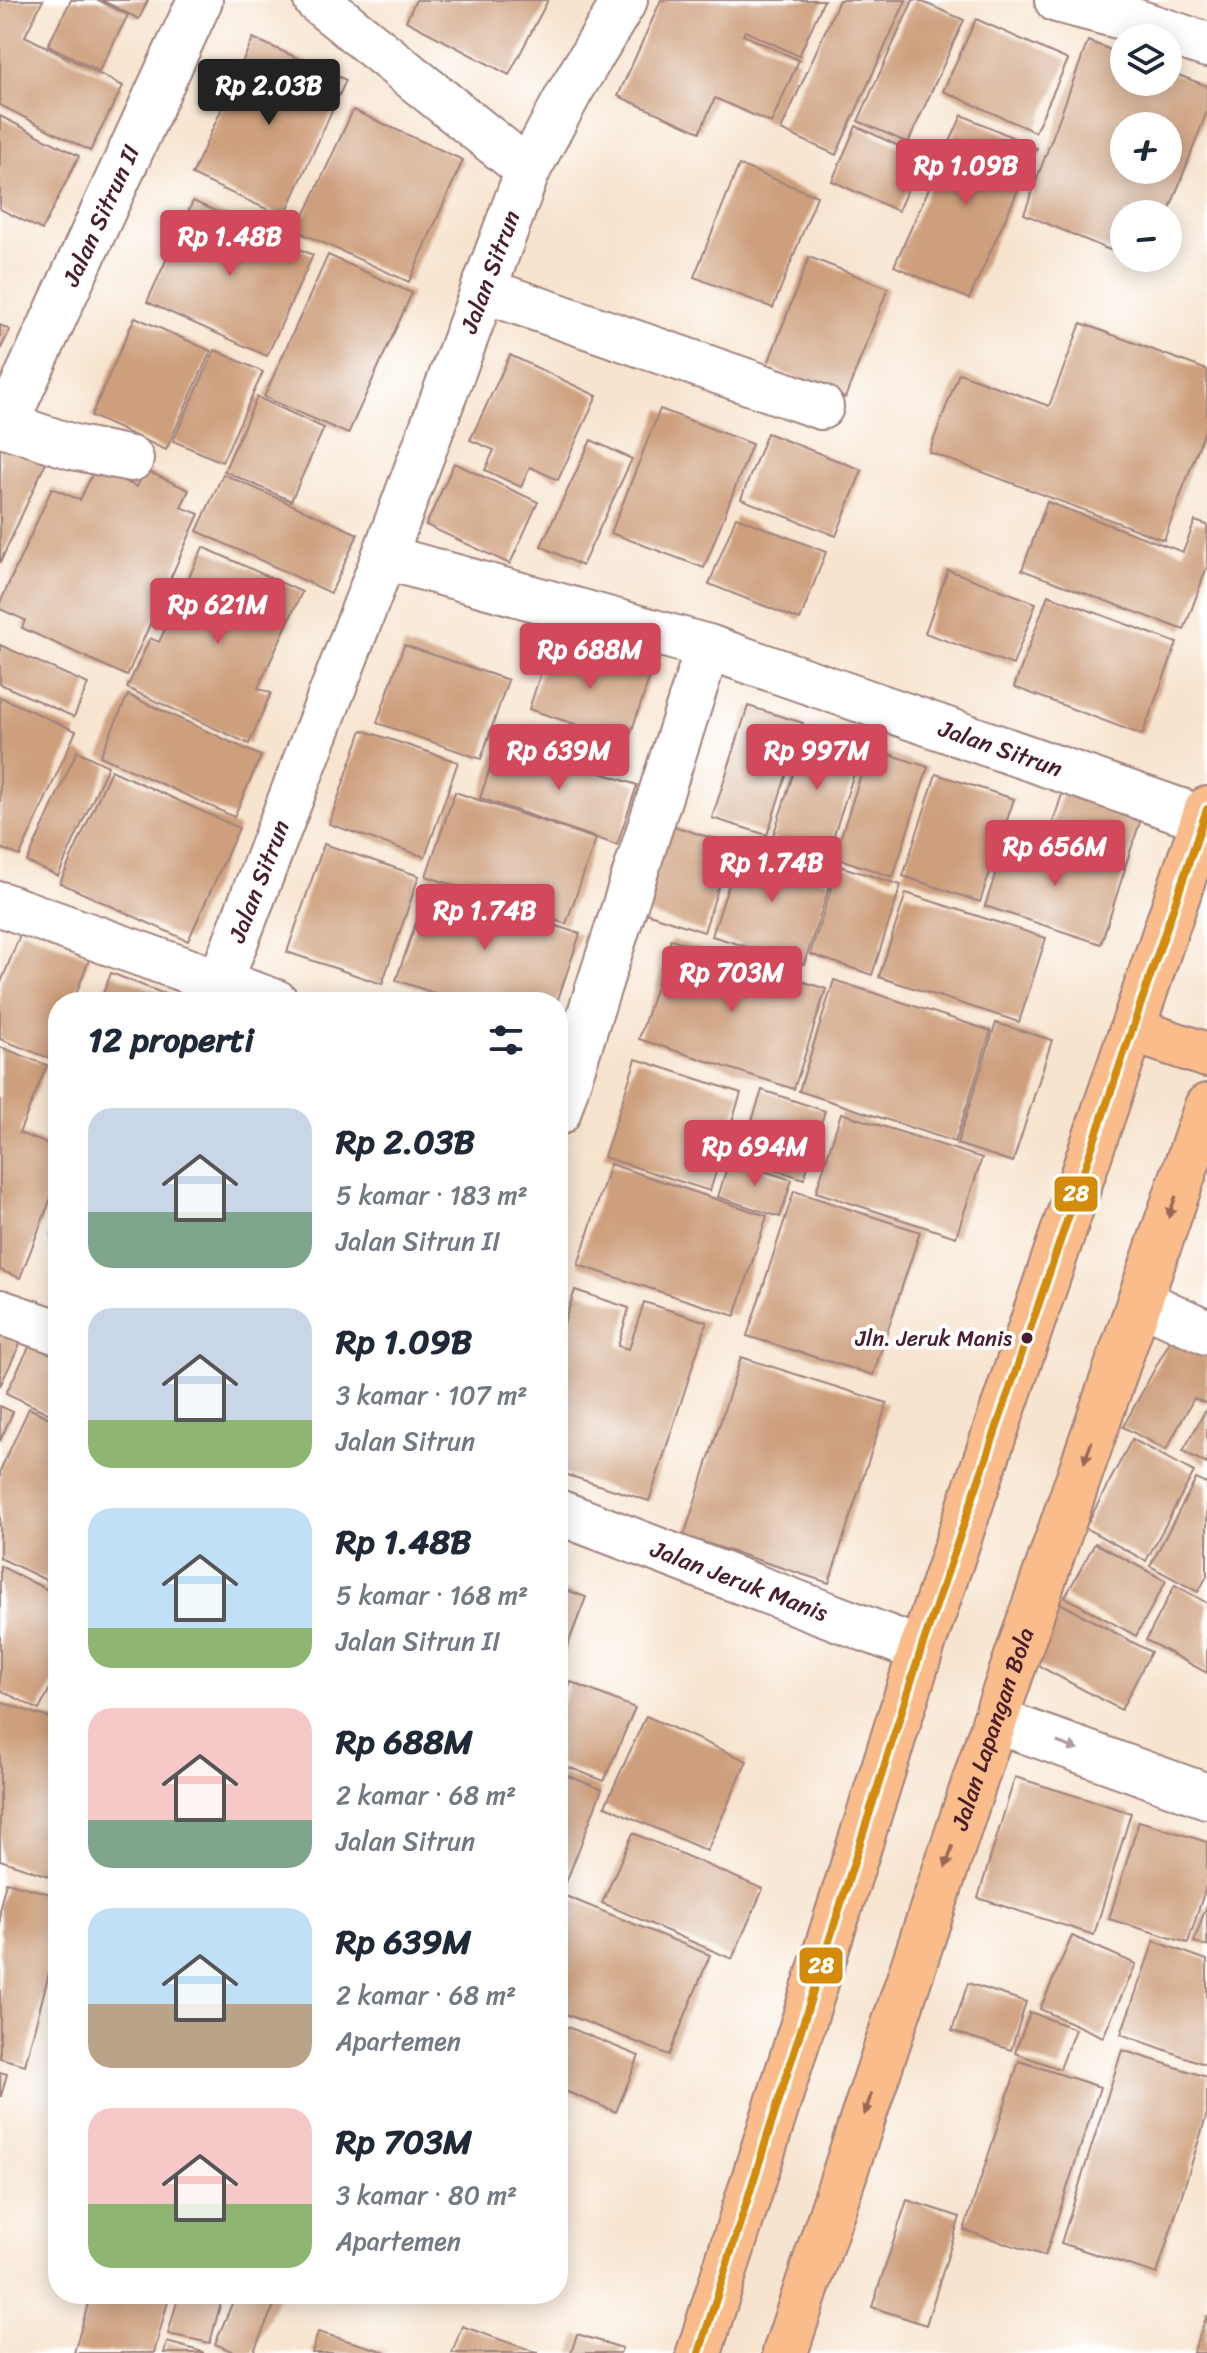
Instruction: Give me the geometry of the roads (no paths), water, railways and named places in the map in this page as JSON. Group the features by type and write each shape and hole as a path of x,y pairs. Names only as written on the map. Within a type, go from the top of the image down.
{"main road":[{"path":"699,2353 921,1650 1205,814"},
{"path":"1132,1030 1207,1055"},
{"name":"Jalan Lapangan Bola","path":"785,2353 995,1720 1207,1106"}],"street":[{"name":"Jalan Sitrun II","path":"2,424 200,0"},
{"path":"316,0 528,170"},
{"name":"Jalan Sitrun","path":"220,982 384,557 528,170 625,0"},
{"path":"1057,0 1207,45"},
{"path":"483,290 821,407"},
{"path":"2,424 73,447 131,459"},
{"name":"Jalan Sitrun","path":"384,557 708,647 1205,814"},
{"path":"568,1078 708,647"},
{"path":"0,904 248,992"},
{"path":"1140,1301 1207,1332"},
{"path":"0,1312 48,1329"},
{"name":"Jalan Jeruk Manis","path":"568,1516 921,1650"},
{"path":"995,1720 1207,1796"}],"place":[{"name":"Jln. Jeruk Manis","path":"1027,1338"}]}
